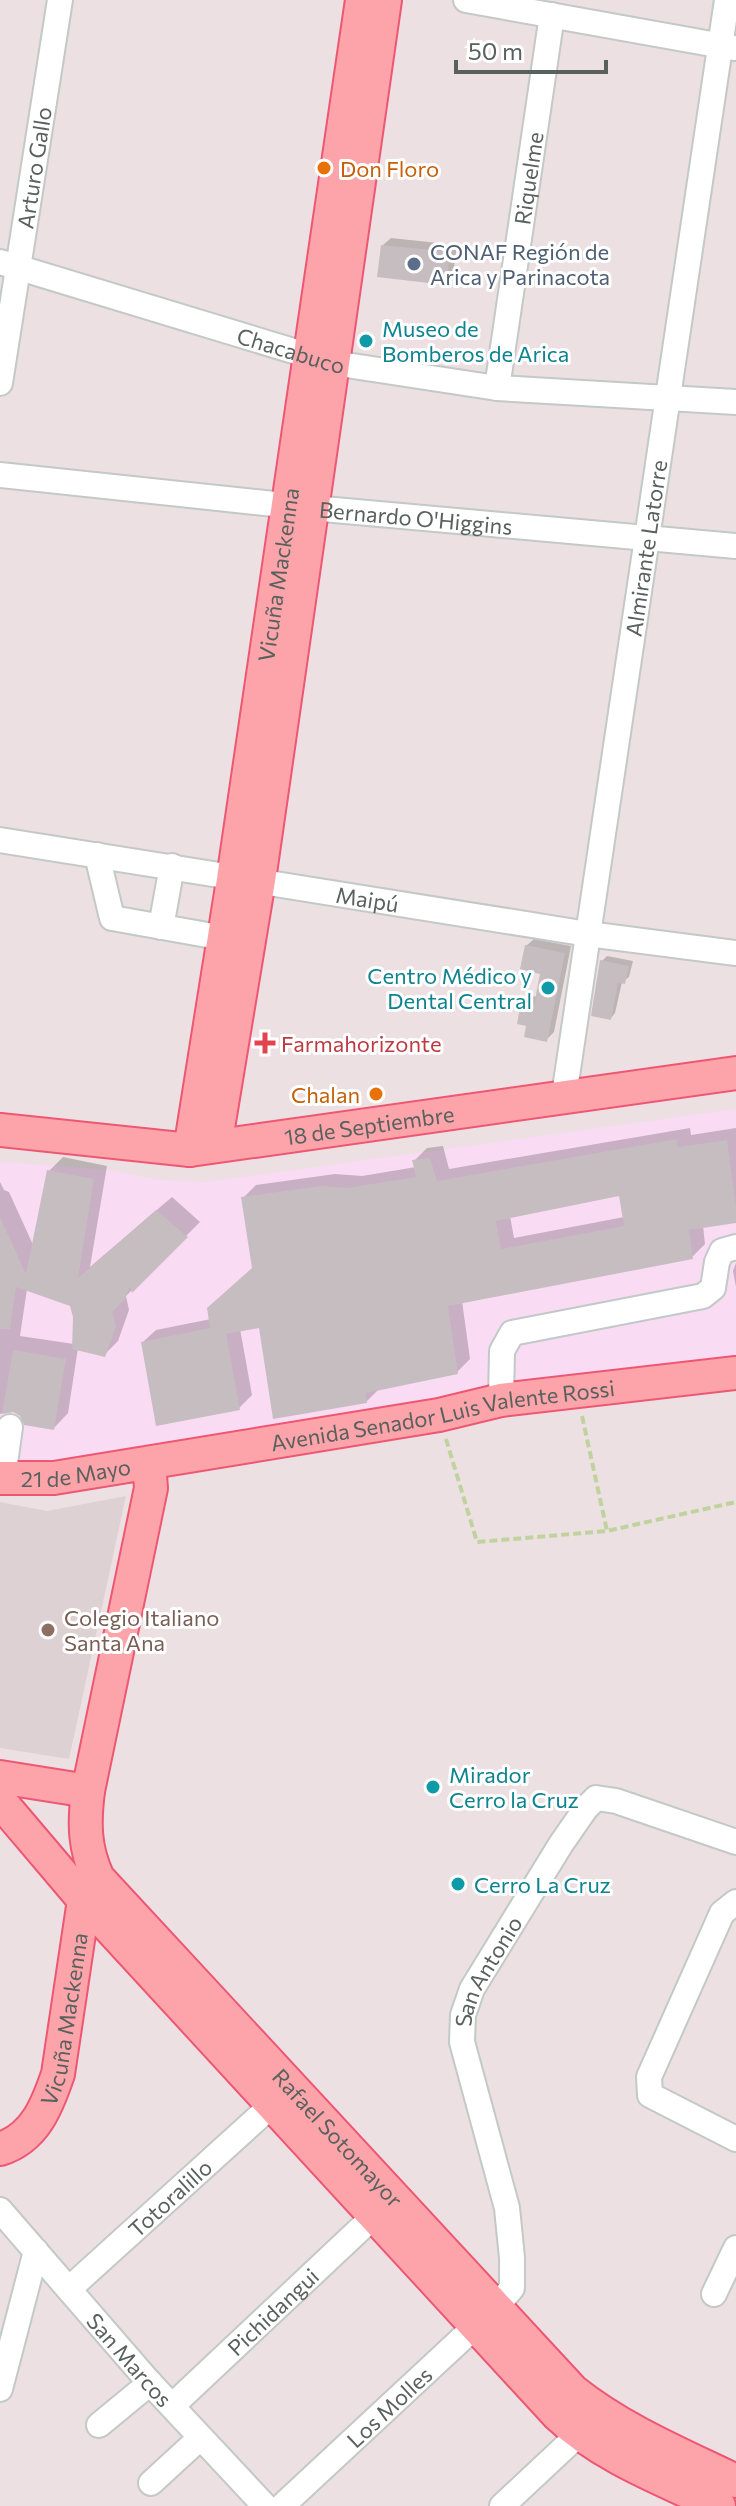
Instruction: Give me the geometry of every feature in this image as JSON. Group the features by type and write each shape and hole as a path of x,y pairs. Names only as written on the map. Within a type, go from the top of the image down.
{"main road":[{"name":"Vicuña Mackenna","path":"321,359 362,0"},
{"name":"Vicuña Mackenna","path":"203,1148 246,878 321,359 385,0"},
{"name":"Vicuña Mackenna","path":"203,1148 224,938 246,878"},
{"name":"18 de Septiembre","path":"0,1130 203,1148 736,1073"},
{"name":"Avenida Senador Luis Valente Rossi","path":"149,1464 439,1415 501,1400 736,1373"},
{"name":"21 de Mayo","path":"1,1478 54,1478 149,1464"},
{"path":"0,1777 88,1791 151,1488 149,1464"},
{"name":"Rafael Sotomayor","path":"88,1791 84,1820 86,1849 98,1878 485,2317 588,2422 703,2503"},
{"name":"Rafael Sotomayor","path":"0,1801 84,1900 374,2216 485,2317"},
{"path":"84,1900 102,1893 118,1901"},
{"name":"Vicuña Mackenna","path":"0,2149 14,2145 30,2132 50,2097 58,2074 84,1900"},
{"name":"Rafael Sotomayor","path":"588,2422 631,2430 736,2481"}],"street":[{"name":"Arturo Gallo","path":"0,383 9,265 60,0"},
{"path":"466,0 728,47"},
{"name":"Almirante Latorre","path":"564,1096 668,398 728,47 727,0"},
{"name":"Riquelme","path":"497,388 552,15"},
{"name":"Chacabuco","path":"9,265 321,359 497,388 736,402"},
{"name":"Bernardo O'Higgins","path":"0,475 736,546"},
{"name":"Maipú","path":"0,840 588,934 736,953"},
{"path":"97,855 112,918 224,938"},
{"path":"161,927 172,866"},
{"path":"501,1400 502,1351 512,1333 703,1296 713,1288 722,1251 736,1247"},
{"path":"1,1478 10,1427"},
{"name":"San Antonio","path":"485,2317 512,2288 512,2258 507,2208 462,2042 463,2015 472,1989 561,1844 596,1798 616,1801 736,1842"},
{"path":"736,1902 722,1913 715,1926 649,2077 650,2095 736,2139"},
{"name":"Totoralillo","path":"69,2289 272,2105"},
{"name":"San Marcos","path":"0,2210 255,2503"},
{"name":"Pichidangui","path":"172,2406 374,2216"},
{"path":"714,2294 736,2248"},
{"path":"0,2389 36,2251"},
{"name":"Los Molles","path":"282,2506 485,2317"},
{"path":"99,2425 150,2383"},
{"path":"502,2506 588,2422"},
{"path":"151,2483 200,2438"}],"path":[{"path":"576,1392 607,1531"},
{"path":"439,1415 477,1542 607,1531 736,1502"}],"shaded area":[{"path":"736,1109 736,1376 99,1468 0,1461 0,1162 111,1170 158,1180 207,1182"},
{"name":"Colegio Italiano Santa Ana","path":"126,1496 69,1759 0,1748 0,1502 47,1511"}],"building":[{"name":"CONAF Región de Arica y Parinacota","path":"381,245 450,252 446,285 377,277"},
{"name":"Centro Médico y Dental Central","path":"525,945 565,953 547,1042 524,1037 526,1026 517,1024 521,1002 534,1005 540,974 520,969"},
{"name":"Centro Médico y Dental Central","path":"600,960 629,966 625,984 618,983 611,1020 591,1016"},
{"path":"677,1139 678,1147 727,1140 736,1223 689,1230 693,1259 448,1306 458,1374 366,1393 367,1403 273,1419 259,1328 226,1334 240,1410 156,1426 141,1342 210,1328 207,1308 252,1268 241,1197 321,1186 347,1188 416,1177 412,1160 430,1158 437,1181","holes":["619,1196 624,1226 501,1249 496,1221"]},
{"path":"47,1170 94,1179 78,1278 156,1210 188,1237 132,1293 130,1286 125,1299 112,1312 116,1326 105,1357 72,1349 73,1317 70,1306 16,1287 10,1329 0,1329 0,1217 26,1274"},
{"path":"13,1350 66,1359 54,1430 24,1425 20,1416 13,1412 2,1414"}],"place":[{"name":"Don Floro","path":"324,168"},
{"name":"CONAF Región de Arica y Parinacota","path":"414,264"},
{"name":"Museo de Bomberos de Arica","path":"366,341"},
{"name":"Centro Médico y Dental Central","path":"548,988"},
{"name":"Farmahorizonte","path":"265,1043"},
{"name":"Chalan","path":"376,1094"},
{"name":"Colegio Italiano Santa Ana","path":"48,1630"},
{"name":"Mirador Cerro la Cruz","path":"433,1787"},
{"name":"Cerro La Cruz","path":"458,1884"}]}
